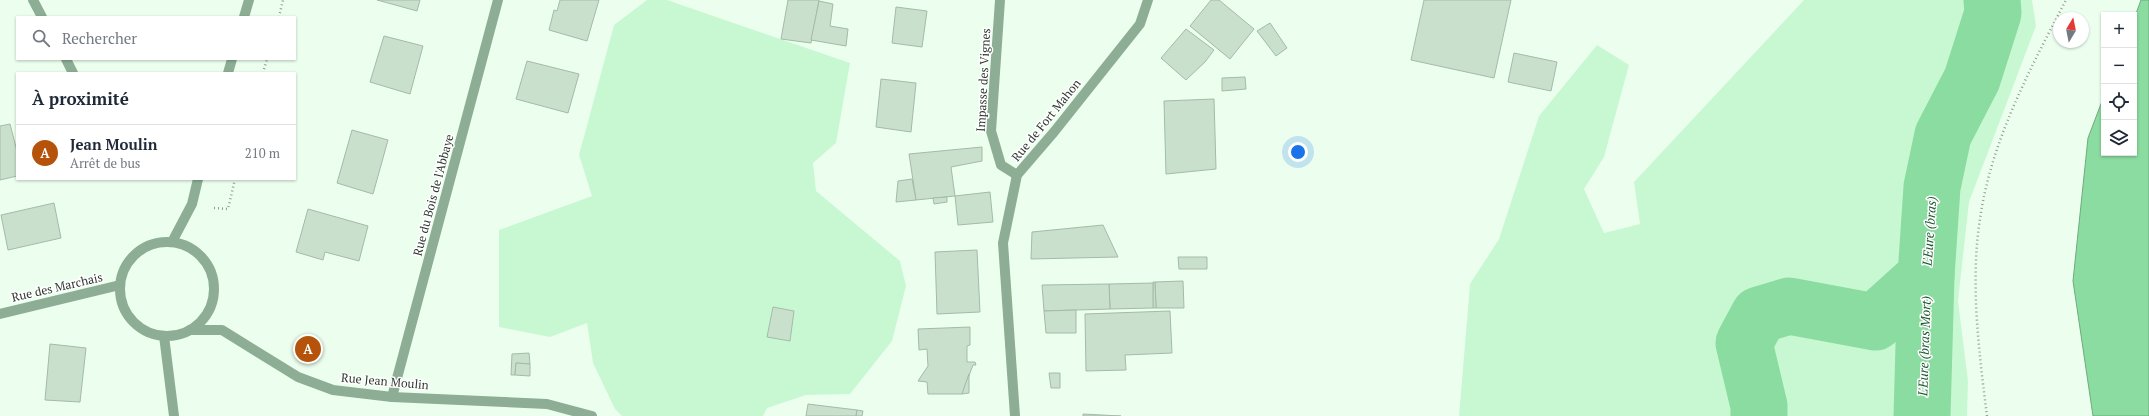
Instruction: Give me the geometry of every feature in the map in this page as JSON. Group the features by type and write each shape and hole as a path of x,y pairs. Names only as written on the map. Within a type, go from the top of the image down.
{"street":[{"path":"33,0 41,16"},
{"path":"244,16 250,0"},
{"name":"Rue du Bois de l'Abbaye","path":"392,397 498,0"},
{"name":"Impasse des Vignes","path":"1000,0 991,131 1001,165 1017,175"},
{"name":"Rue de Fort Mahon","path":"1015,416 1004,243 1017,175 1054,132 1140,24 1148,0"},
{"path":"66,60 72,72"},
{"path":"228,72 232,60"},
{"path":"172,242 192,204 198,180"},
{"path":"172,242 186,246 198,254 208,266 213,279 214,294 210,308 202,320 190,330 178,335 164,336 150,333 136,326 127,314 121,301 120,286 123,271 131,258 143,249 157,243 172,242"},
{"name":"Rue des Marchais","path":"0,314 120,286"},
{"name":"Rue Jean Moulin","path":"190,330 222,330 298,377 333,390 392,397 547,404 592,416"},
{"path":"164,336 174,416"}],"path":[{"path":"279,16 283,0"},
{"path":"1987,416 1975,294 1980,219 1994,159 2024,82 2066,0"},
{"path":"263,72 267,60"},
{"path":"192,204 228,209 235,180"}],"shaded area":[{"path":"647,0 667,0 850,63 836,143 813,163 816,191 900,261 906,286 892,341 850,394 806,395 767,408 763,416 622,416 615,409 593,363 587,323 550,337 499,327 499,230 592,196 579,155 614,25"},
{"path":"1804,0 2032,0 2036,26 1969,202 1958,301 1968,381 1967,416 1459,416 1470,284 1499,239 1539,116 1597,45 1629,65 1604,157 1584,189 1604,233 1640,224 1634,182"},
{"path":"2141,0 2149,0 2149,416 2093,416 2073,281 2088,138 2101,104 2101,156 2137,156 2137,12"}],"building":[{"path":"377,0 420,0 417,11"},
{"path":"560,0 599,0 587,41 549,30 554,10 557,11"},
{"path":"788,0 819,0 811,43 781,39"},
{"path":"1211,0 1219,0 1254,29 1230,59 1190,26"},
{"path":"1424,0 1511,0 1494,78 1411,60"},
{"path":"819,1 833,4 830,26 848,29 846,46 811,40"},
{"path":"896,7 927,11 922,47 892,43"},
{"path":"1270,23 1287,48 1276,56 1257,31"},
{"path":"1186,29 1214,50 1205,62 1186,80 1161,58"},
{"path":"384,36 423,46 410,94 370,82"},
{"path":"1514,53 1557,62 1551,91 1508,82"},
{"path":"527,61 579,74 568,113 516,99"},
{"path":"1245,77 1246,89 1222,91 1222,78"},
{"path":"881,79 916,83 911,132 876,127"},
{"path":"1214,99 1216,169 1166,174 1164,101"},
{"path":"10,124 16,147 16,176 0,180 0,126"},
{"path":"352,130 388,140 373,194 337,183"},
{"path":"982,147 982,161 951,167 955,196 916,200 909,154"},
{"path":"912,179 916,200 896,202 898,181"},
{"path":"990,192 993,222 958,225 955,196"},
{"path":"947,197 947,202 934,204 933,198"},
{"path":"54,203 61,238 8,250 1,215"},
{"path":"308,209 368,226 359,261 325,252 323,260 296,252"},
{"path":"1103,225 1118,257 1031,259 1032,232"},
{"path":"977,250 980,312 937,314 935,252"},
{"path":"1178,257 1207,257 1207,269 1179,269"},
{"path":"1183,281 1184,308 1156,308 1155,282"},
{"path":"1153,282 1155,282 1156,308 1153,308"},
{"path":"1153,283 1153,308 1110,309 1109,284"},
{"path":"1109,284 1110,309 1044,311 1042,285"},
{"path":"773,307 794,311 790,341 767,337"},
{"path":"1076,310 1076,333 1046,333 1044,311"},
{"path":"1170,311 1172,353 1125,355 1126,370 1086,371 1085,314"},
{"path":"970,327 970,345 967,346 967,362 975,362 976,365 973,365 962,394 928,394 927,382 918,381 928,366 927,349 919,350 918,329"},
{"path":"50,344 86,348 80,402 45,400"},
{"path":"529,353 530,364 516,363 515,375 511,375 512,354"},
{"path":"516,363 530,364 530,376 515,375"},
{"path":"1049,373 1060,373 1060,388 1051,388"},
{"path":"969,374 969,393 962,394 965,385"},
{"path":"808,404 857,410 856,416 806,416"},
{"path":"857,410 863,411 862,416 856,416"},
{"path":"1083,414 1121,416 1083,416"}],"waterway":[{"name":"L'Eure (bras)","path":"1759,416 1759,406 1744,343 1759,315 1789,306 1875,322 1926,276 1932,187 1943,135 1972,79 1993,13 1992,0"},
{"name":"L'Eure (bras Mort)","path":"1922,416 1926,276"}],"place":[{"name":"Jean Moulin","path":"308,349"}]}
